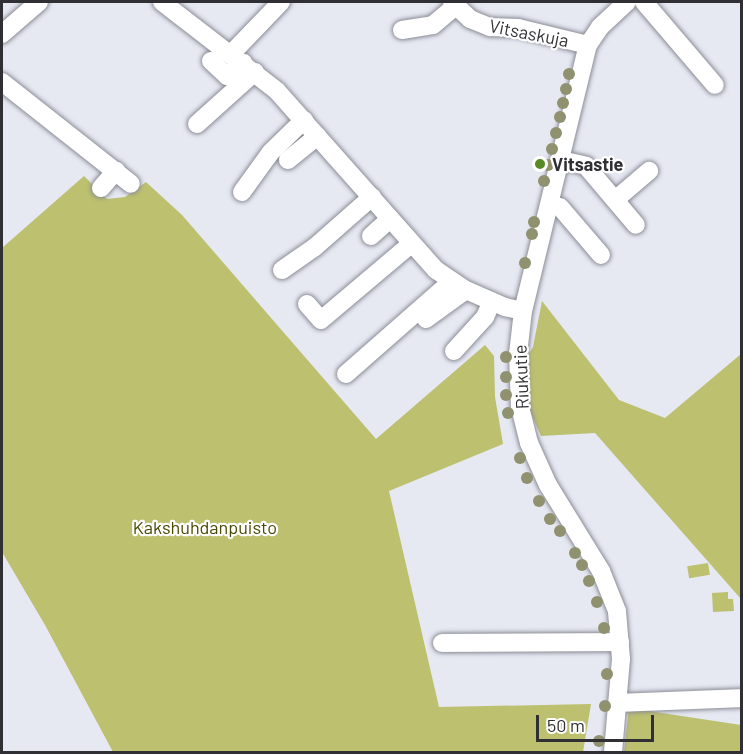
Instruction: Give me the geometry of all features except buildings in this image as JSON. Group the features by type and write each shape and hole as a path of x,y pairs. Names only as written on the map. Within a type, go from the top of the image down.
{"street":[{"path":"2,34 39,2"},
{"path":"162,2 243,63 304,120 436,270 459,285 492,301 523,311"},
{"path":"196,124 243,63 281,2"},
{"name":"Riukutie","path":"613,753 619,703 620,642 617,611 601,571 548,485 529,443 517,381 523,311 588,45 600,27 627,2"},
{"path":"644,2 715,84"},
{"path":"402,30 433,25 454,4"},
{"name":"Vitsaskuja","path":"454,4 470,19 490,27 518,28 588,45"},
{"path":"211,61 227,76 243,63"},
{"path":"2,82 132,184"},
{"path":"242,192 271,152 304,120"},
{"path":"288,160 318,136"},
{"path":"561,160 586,166 636,225"},
{"path":"101,188 116,171"},
{"path":"615,200 649,171"},
{"path":"336,219 370,195"},
{"path":"282,270 315,247 370,195"},
{"path":"560,207 601,255"},
{"path":"371,236 390,219"},
{"path":"307,304 321,320 411,244"},
{"path":"353,375 459,285"},
{"path":"454,351 485,317 492,301"},
{"path":"441,643 620,642"},
{"path":"619,703 741,698"}],"green space":[{"name":"Kakshuhdanpuisto","path":"84,176 107,199 125,197 146,182 182,215 376,439 485,345 494,356 495,397 503,444 389,491 439,707 591,704 583,752 113,752 45,625 2,552 2,248"},
{"path":"542,301 619,400 665,418 741,354 741,599 595,433 541,436 530,411 526,358 533,347"},
{"path":"708,563 710,575 689,578 687,566"},
{"path":"728,592 728,599 733,599 734,611 713,612 712,593"},
{"path":"629,708 741,725 741,752 624,752"}],"place":[{"name":"Vitsastie","path":"540,164"}]}
